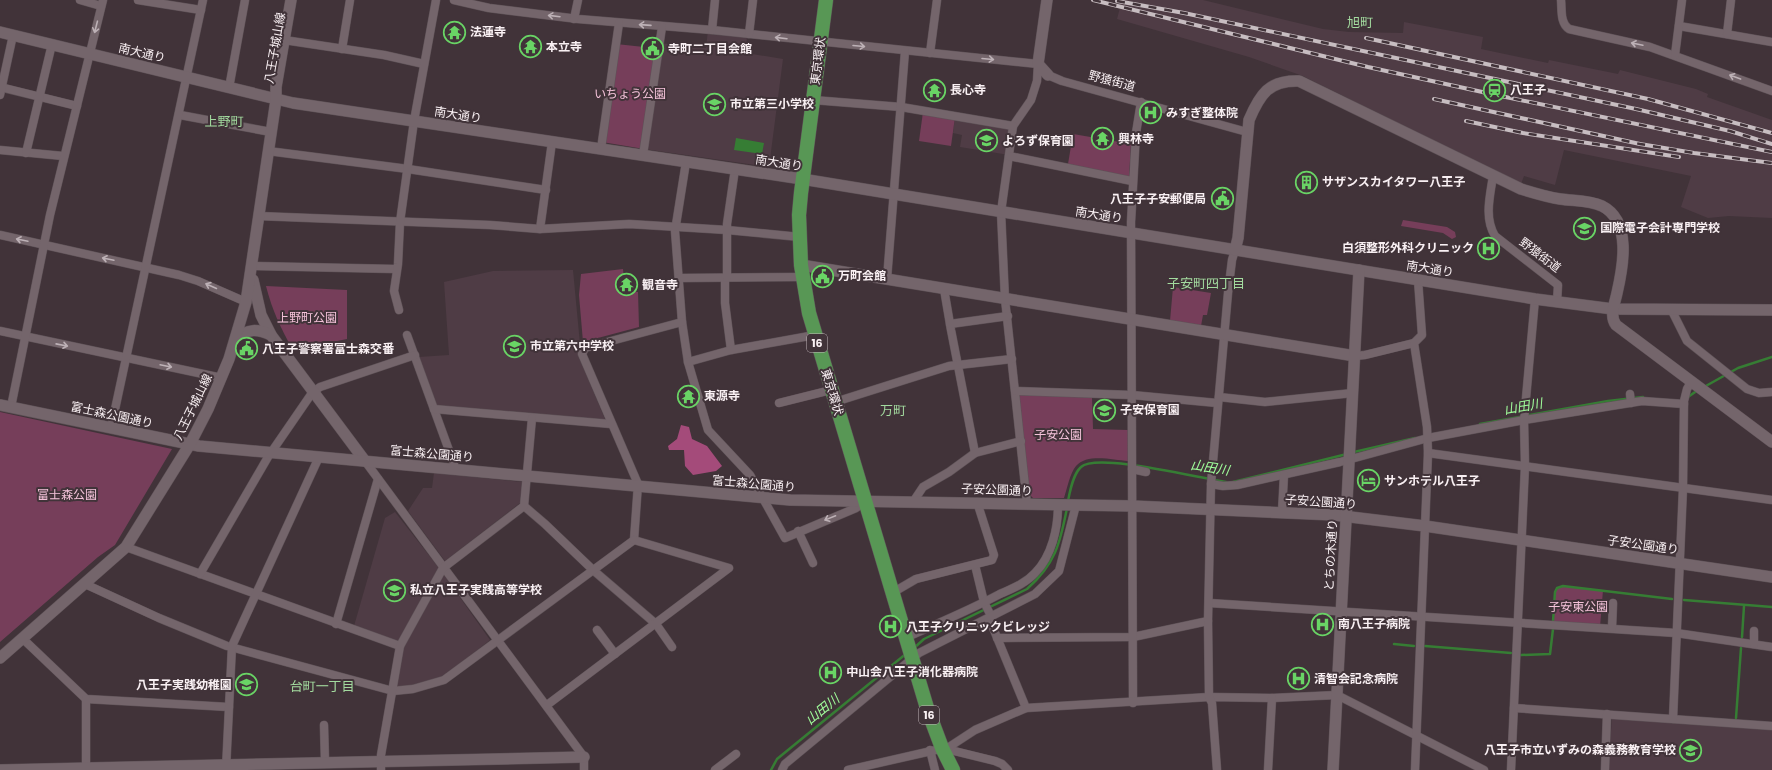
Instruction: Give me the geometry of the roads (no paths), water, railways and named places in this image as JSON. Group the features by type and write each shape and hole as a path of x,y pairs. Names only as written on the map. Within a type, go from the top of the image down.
{"highway":[{"name":"東京環状","path":"826,0 802,180 799,215 802,271 815,335 933,726 936,749 953,770"}],"street":[{"path":"5,406 24,337 63,156 77,106 102,3 80,0"},
{"path":"138,0 155,1 201,10"},
{"path":"111,428 128,358 203,0"},
{"path":"228,88 244,0"},
{"name":"八王子城山線","path":"0,658 126,547 190,444 222,378 236,339 246,302 276,100 282,88 291,0"},
{"name":"八王子城山線","path":"287,41 297,0"},
{"path":"342,50 350,0"},
{"path":"398,310 394,290 400,222 414,121 436,0"},
{"path":"454,0 489,8 619,23 712,30 820,43 1038,64"},
{"path":"574,18 578,0"},
{"path":"712,30 715,0"},
{"path":"749,34 754,0"},
{"path":"930,53 937,0"},
{"path":"1561,0 1563,21 1568,29 1650,47 1772,91"},
{"path":"1675,56 1680,26 1682,0"},
{"path":"1726,34 1731,0"},
{"path":"1027,504 1005,298 1001,212 1013,126 1031,100 1037,81 1046,4"},
{"path":"601,149 619,23"},
{"path":"643,155 662,26"},
{"path":"1680,26 1772,42"},
{"name":"南大通り","path":"0,32 188,77 276,100 894,194 1557,302"},
{"path":"13,35 1,90 77,106"},
{"path":"287,41 424,64"},
{"path":"26,153 52,44"},
{"path":"887,279 905,51"},
{"name":"野猿街道","path":"1038,64 1048,75 1062,81 1247,132"},
{"path":"1217,770 1212,703 1209,697 1208,621 1211,480 1224,334 1232,260 1238,238 1247,132 1249,120 1257,102 1272,85 1286,81 1300,81 1493,176 1528,191 1559,199 1595,203 1610,212 1619,226 1623,243 1622,270 1613,309 1614,322 1622,330 1697,387 1772,442"},
{"path":"813,100 901,108 1013,126"},
{"path":"1133,703 1131,233 1132,181 1141,102"},
{"path":"180,115 271,132"},
{"path":"540,230 552,142"},
{"path":"0,150 63,156"},
{"path":"268,151 408,169 546,190"},
{"path":"1009,156 1132,181"},
{"path":"686,162 675,226 682,322 688,362 708,430 750,476 785,538 798,531 856,508 865,502"},
{"path":"731,350 725,303 727,230 735,169"},
{"name":"野猿街道","path":"1493,176 1488,216 1489,227 1494,236 1558,285 1557,302"},
{"path":"258,216 490,224 540,230 630,224 727,230 800,238"},
{"path":"0,235 146,267 198,281 246,302 261,314"},
{"path":"396,269 251,266 257,301 271,336 312,393 365,461 443,568 547,705 584,757 584,770"},
{"name":"とちの木通り","path":"1333,770 1359,270"},
{"path":"679,278 726,278 802,271 887,279 1355,356 1414,343 1422,335 1418,280"},
{"path":"944,289 975,453"},
{"path":"1511,770 1525,466 1524,417 1535,299"},
{"path":"1557,302 1613,309 1772,310"},
{"path":"1671,309 1687,341 1747,389 1759,393 1772,392"},
{"path":"950,324 1008,316"},
{"path":"85,584 164,620 227,646 232,646 393,691 413,689 444,680 634,540 638,486 582,354 585,348 682,322"},
{"path":"236,339 241,334 251,330 263,331 271,336"},
{"path":"0,331 222,378"},
{"path":"407,335 454,464 454,469"},
{"path":"688,362 731,350 815,335"},
{"path":"1414,343 1428,435 1415,770"},
{"path":"200,574 271,452 312,393 320,387 415,355"},
{"path":"779,402 833,396 949,366 1012,359"},
{"path":"1211,480 1223,486 1284,475 1428,435 1630,398 1642,401 1684,400 1697,387"},
{"path":"1016,391 1266,402 1353,393"},
{"path":"1672,719 1683,488 1684,400"},
{"name":"富士森公園通り","path":"5,406 190,444 763,498 865,502"},
{"path":"434,409 611,424"},
{"path":"381,765 400,646 443,568 524,506 532,418"},
{"path":"913,502 923,487 949,472 975,453 1021,441"},
{"path":"1428,453 1772,500"},
{"path":"226,767 232,646 319,457"},
{"path":"1132,466 1146,472"},
{"path":"1282,512 1284,475"},
{"path":"336,624 378,479"},
{"name":"子安公園通り","path":"865,502 976,502 1211,508 1346,516 1425,526 1772,577"},
{"path":"892,593 916,579 975,566 992,560 994,556 976,502"},
{"path":"782,770 785,764 909,649 985,603 1025,582 1040,567 1047,557 1058,515 1068,505"},
{"path":"909,649 946,638 1035,594 1059,571 1068,505"},
{"path":"524,506 593,570 656,624 672,647"},
{"path":"798,531 813,564"},
{"path":"547,705 729,568 634,540"},
{"path":"126,547 400,646"},
{"path":"975,566 985,603 997,638 1026,708"},
{"path":"1209,603 1517,621 1676,633 1772,647"},
{"path":"1612,628 1613,603"},
{"path":"997,638 1133,637 1208,621"},
{"path":"596,630 615,654"},
{"path":"1754,631 1754,644"},
{"path":"22,638 86,699 229,707"},
{"path":"848,770 949,746 975,730 1026,708 1133,703 1209,697 1272,698 1337,696 1484,770"},
{"path":"1268,770 1272,698"},
{"path":"86,699 86,769"},
{"path":"1514,708 1772,726"},
{"path":"1605,770 1607,714"},
{"path":"324,725 325,762"},
{"path":"935,770 936,749"},
{"path":"936,749 995,761 1002,764 1008,770"},
{"path":"715,770 736,754"},
{"path":"0,770 226,767 325,762 381,765 584,757"}],"waterway":[{"name":"山田川","path":"1704,387 1738,368 1772,357"},
{"name":"山田川","path":"1688,397 1698,390"},
{"name":"山田川","path":"1480,424 1608,401 1643,397"},
{"name":"山田川","path":"1354,452 1415,438"},
{"name":"山田川","path":"1233,482 1347,454"},
{"name":"山田川","path":"1068,501 1072,483 1078,470 1081,467 1091,463 1128,464 1226,482"},
{"name":"山田川","path":"914,648 924,639 1027,589 1044,571 1055,553 1062,532 1067,508"},
{"path":"1553,621 1555,592 1557,588 1563,586 1672,599"},
{"path":"1684,600 1772,607"},
{"path":"1742,637 1744,606"},
{"path":"1521,655 1550,654 1553,629"},
{"path":"1394,644 1414,646"},
{"path":"1425,646 1511,653"},
{"path":"1736,718 1741,648"},
{"name":"山田川","path":"771,770 777,759 907,653"}],"railway":[{"path":"1093,0 1368,67 1772,152"},
{"path":"1117,1 1184,13 1636,109 1730,131 1772,144"},
{"path":"1366,38 1648,99 1772,133"},
{"path":"1434,99 1640,144 1694,153 1772,163"},
{"path":"1466,121 1523,133 1679,157"}],"place":[{"name":"法蓮寺","path":"454,32"},
{"name":"本立寺","path":"531,47"},
{"name":"寺町二丁目会館","path":"652,49"},
{"name":"長心寺","path":"935,90"},
{"name":"八王子","path":"1495,90"},
{"name":"市立第三小学校","path":"714,104"},
{"name":"みすぎ整体院","path":"1151,113"},
{"name":"興林寺","path":"1102,139"},
{"name":"よろず保育園","path":"986,141"},
{"name":"サザンスカイタワー八王子","path":"1306,182"},
{"name":"八王子子安郵便局","path":"1222,199"},
{"name":"国際電子会計専門学校","path":"1584,228"},
{"name":"白須整形外科クリニック","path":"1489,248"},
{"name":"万町会館","path":"823,276"},
{"name":"観音寺","path":"626,285"},
{"name":"市立第六中学校","path":"515,346"},
{"name":"八王子警察署富士森交番","path":"246,349"},
{"name":"東源寺","path":"688,396"},
{"name":"子安保育園","path":"1104,410"},
{"name":"サンホテル八王子","path":"1368,481"},
{"name":"私立八王子実践高等学校","path":"395,590"},
{"name":"南八王子病院","path":"1323,624"},
{"name":"八王子クリニックビレッジ","path":"891,627"},
{"name":"中山会八王子消化器病院","path":"830,672"},
{"name":"清智会記念病院","path":"1299,679"},
{"name":"八王子実践幼稚園","path":"247,685"},
{"name":"八王子市立いずみの森義務教育学校","path":"1691,750"}],"district":[{"name":"旭町","path":"1360,22"},
{"name":"上野町","path":"224,121"},
{"name":"子安町四丁目","path":"1206,283"},
{"name":"万町","path":"893,410"},
{"name":"台町一丁目","path":"322,686"}],"park label":[{"name":"いちょう公園","path":"630,94"},
{"name":"上野町公園","path":"307,318"},
{"name":"子安公園","path":"1058,435"},
{"name":"富士森公園","path":"67,495"},
{"name":"子安東公園","path":"1578,607"}]}
